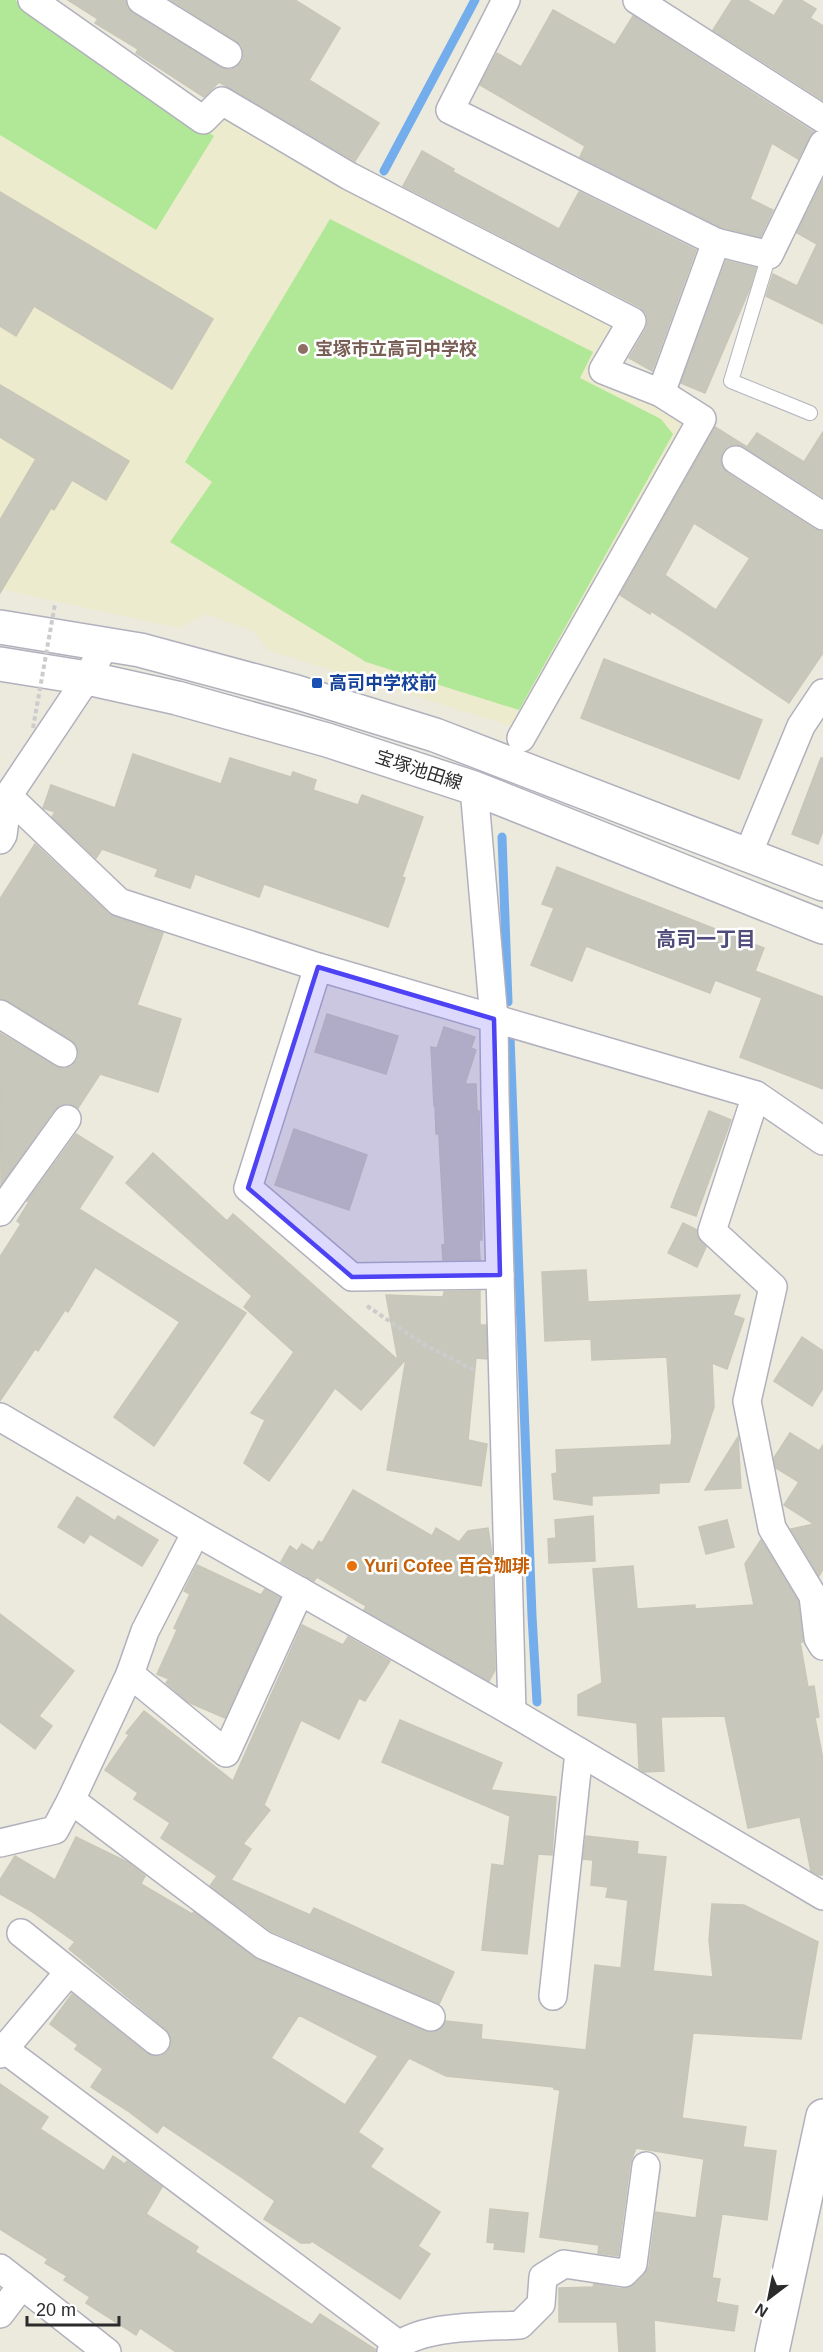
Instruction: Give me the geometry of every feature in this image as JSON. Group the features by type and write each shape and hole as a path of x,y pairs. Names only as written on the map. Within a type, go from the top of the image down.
{"street":[{"path":"32,0 203,120 222,101 350,177 632,321 603,370 662,393 702,419 521,738"},
{"path":"141,0 228,54"},
{"path":"506,0 450,110 716,242 769,255 823,144"},
{"path":"638,0 823,119"},
{"path":"662,393 716,242"},
{"path":"736,460 823,516"},
{"path":"0,627 140,650 296,692 435,735 823,884"},
{"path":"0,840 3,835 4,799 87,678 106,643"},
{"name":"宝塚池田線","path":"0,664 87,678 177,699 327,740 474,788 823,927"},
{"path":"747,854 801,726 823,693"},
{"path":"474,788 494,1019 512,1712"},
{"path":"4,799 119,902 318,967 756,1095 823,1142"},
{"path":"318,967 248,1188 352,1277 500,1275"},
{"path":"0,1014 63,1053"},
{"path":"756,1095 712,1231 773,1287 747,1401 772,1528 813,1596 818,1638 823,1646"},
{"path":"0,1212 67,1119"},
{"path":"0,1417 512,1712 823,1896"},
{"path":"0,1843 55,1830 129,1674 145,1631 196,1532"},
{"path":"129,1674 226,1753 300,1591"},
{"path":"553,1996 579,1752"},
{"path":"71,1800 263,1946 431,2017"},
{"path":"21,1934 156,2041"},
{"path":"68,1973 1,2050 394,2348 439,2330 520,2325 541,2304 543,2277 564,2264 624,2273 633,2264 646,2166"},
{"path":"772,2352 823,2116"},
{"path":"0,2268 107,2352"},
{"path":"0,2314 22,2285"}],"lane":[{"path":"769,255 731,381 810,413"}],"path":[{"path":"33,728 55,604"},
{"path":"352,1277 356,1299 425,1345 504,1385"}],"highlighted area":[{"path":"318,967 494,1019 500,1275 352,1277 248,1188"}],"shaded area":[{"name":"宝塚市立高司中学校","path":"0,0 22,0 219,114 619,325 594,374 681,416 686,428 517,728 267,650 255,632 206,614 178,628 0,589"}],"green space":[{"path":"0,0 15,0 214,136 156,230 0,135"},
{"path":"330,219 593,352 580,378 661,419 673,434 519,710 366,662 170,542 212,482 185,462"}],"building":[{"path":"68,0 125,0 127,8 133,13 228,70 236,68 242,62 244,54 242,46 171,0 295,0 340,28 309,80 379,123 355,161 219,82 204,97 136,53 138,49 95,23 98,19"},
{"path":"732,0 747,0 774,16 784,0 801,0 816,9 810,18 823,26 823,100 713,30"},
{"path":"553,10 615,45 633,16 813,132 798,159 772,143 750,199 773,210 760,237 721,227 580,157 585,146 480,85 497,53 521,67"},
{"path":"422,151 454,169 453,172 559,229 579,192 696,250 652,371 629,358 646,329 648,321 646,313 640,307 403,186"},
{"path":"823,180 823,324 766,296 773,274 797,286 817,244 797,233"},
{"path":"0,192 213,319 172,389 34,306 16,336 0,326"},
{"path":"726,261 756,268 750,288 705,393 681,383"},
{"path":"0,385 129,461 106,500 72,480 54,510 51,508 0,593 0,520 36,459 0,437"},
{"path":"715,427 747,447 757,433 804,462 823,432 823,497 736,444 728,446 720,459 727,473 814,529 823,532 823,653 789,703 651,611 650,614 620,595","holes":["694,523 750,558 716,610 665,575"]},
{"path":"604,659 762,720 739,779 581,718"},
{"path":"133,754 221,784 230,758 291,777 293,772 316,780 313,790 358,805 362,795 423,817 402,877 405,878 388,927 264,884 259,897 195,874 190,888 155,876 158,869 102,849 96,858 52,817 55,812 43,808 51,785 115,808"},
{"path":"821,758 823,758 823,831 818,844 792,834"},
{"path":"35,844 109,914 163,933 137,1005 181,1019 158,1092 100,1074 78,1108 68,1103 54,1110 1,1184 0,1033 62,1069 71,1067 77,1061 79,1054 77,1046 71,1040 0,998 0,899"},
{"path":"557,867 764,948 755,971 823,997 823,1089 740,1057 762,998 715,980 710,993 586,946 572,981 531,965 554,908 542,904"},
{"path":"327,1014 398,1036 386,1074 315,1052"},
{"path":"444,1027 475,1037 471,1048 476,1050 465,1084 476,1084 477,1111 479,1111 482,1216 482,1240 479,1240 480,1260 443,1260 442,1245 445,1244 439,1134 436,1134 431,1047 437,1048"},
{"path":"709,1111 731,1120 696,1216 671,1207"},
{"path":"294,1129 367,1155 349,1210 275,1185"},
{"path":"76,1134 113,1157 79,1209 246,1313 154,1446 114,1417 180,1322 95,1267 68,1312 65,1310 38,1351 35,1349 0,1401 0,1257 21,1224 17,1221 29,1202 27,1201"},
{"path":"153,1153 227,1221 233,1214 398,1360 386,1295 443,1297 444,1292 480,1291 480,1325 486,1325 487,1359 476,1358 468,1440 487,1444 481,1486 387,1470 406,1359 361,1410 335,1388 269,1481 244,1463 265,1420 251,1413 294,1352 244,1307 252,1296 126,1183"},
{"path":"683,1223 697,1230 697,1236 706,1247 697,1267 668,1253"},
{"path":"586,1270 588,1302 740,1295 733,1315 744,1319 727,1369 712,1363 714,1407 689,1482 659,1483 659,1493 592,1496 592,1505 554,1499 552,1474 557,1473 556,1450 671,1445 667,1357 592,1360 591,1339 545,1341 542,1272"},
{"path":"802,1337 823,1351 823,1388 812,1406 774,1381"},
{"path":"790,1433 819,1451 823,1445 823,1569 819,1576 791,1529 814,1524 784,1505 799,1482 776,1468 774,1458"},
{"path":"738,1437 741,1488 705,1490"},
{"path":"353,1490 432,1536 436,1528 459,1542 468,1531 488,1528 492,1554 495,1670 489,1681 364,1610 366,1606 317,1577 314,1581 281,1562 290,1546 297,1551 302,1544 313,1551 319,1541 322,1543"},
{"path":"77,1497 115,1521 118,1516 158,1540 142,1566 90,1534 84,1543 58,1527"},
{"path":"593,1516 595,1561 549,1563 548,1539 556,1538 555,1520"},
{"path":"727,1520 734,1547 706,1554 699,1527"},
{"path":"761,1540 798,1601 803,1642 800,1642 808,1687 814,1686 819,1717 815,1718 823,1760 823,1875 811,1871 800,1817 748,1828 725,1716 661,1717 664,1771 644,1772 639,1769 637,1723 578,1715 578,1695 602,1683 593,1569 633,1566 637,1609 695,1605 695,1609 754,1605 745,1564"},
{"path":"197,1565 261,1595 265,1589 280,1598 225,1718 188,1702 166,1683 169,1679 157,1674 177,1630 174,1628 190,1594 184,1591"},
{"path":"0,1614 74,1671 39,1716 52,1726 35,1749 0,1722"},
{"path":"302,1625 343,1645 348,1637 390,1661 365,1701 359,1698 339,1739 301,1720 264,1805 270,1810 243,1844 251,1849 231,1880 310,1915 314,1908 454,1972 439,2004 271,1931 210,1886 217,1876 161,1838 170,1823 134,1799 138,1793 105,1770 129,1735 126,1733 144,1711 233,1781"},
{"path":"400,1720 502,1763 491,1790 556,1797 552,1855 538,1854 527,1954 482,1950 492,1864 504,1866 510,1816 382,1762"},
{"path":"586,1836 638,1842 637,1854 666,1857 653,1971 713,1977 709,1940 712,1904 744,1905 818,1942 801,2039 693,2033 682,2118 746,2127 743,2147 776,2151 767,2220 722,2214 712,2278 720,2279 716,2302 738,2306 734,2331 654,2320 655,2352 619,2352 617,2322 559,2322 559,2288 593,2287 594,2284 622,2289 635,2284 649,2266 656,2212 696,2218 704,2159 636,2148 630,2164 618,2256 598,2253 599,2245 540,2237 560,2090 554,2087 446,2076 409,2058 358,2132 383,2149 370,2167 440,2212 418,2246 430,2254 400,2299 312,2241 301,2243 264,2219 275,2201 163,2125 157,2133 91,2087 103,2069 75,2049 78,2045 50,2024 72,1994 146,2053 153,2056 161,2056 168,2051 172,2043 170,2035 166,2029 69,1949 75,1942 31,1911 0,1894 0,1880 15,1856 55,1880 76,1837 127,1862 145,1876 141,1884 192,1914 194,1912 257,1959 425,2031 432,2033 440,2030 446,2021 482,2025 481,2039 586,2050 595,1965 621,1968 628,1900 606,1897 608,1887 591,1885 593,1860 583,1859","holes":["299,2015 378,2056 345,2105 271,2058"]},
{"path":"0,2084 48,2117 40,2129 104,2171 113,2156 125,2164 127,2161 162,2187 146,2214 198,2247 195,2252 312,2325 320,2314 376,2352 176,2352 140,2328 136,2335 86,2303 90,2297 64,2280 67,2276 45,2263 48,2259 0,2229"},
{"path":"490,2209 528,2213 524,2252 494,2249 495,2243 487,2242"}],"waterway":[{"path":"384,171 475,0"},
{"path":"502,837 508,1002"},
{"path":"510,1037 537,1702"}],"place":[{"name":"宝塚市立高司中学校","path":"303,349"},
{"name":"高司中学校前","path":"317,683"},
{"name":"Yuri Cofee 百合珈琲","path":"352,1566"}],"district":[{"name":"高司一丁目","path":"706,939"}]}
